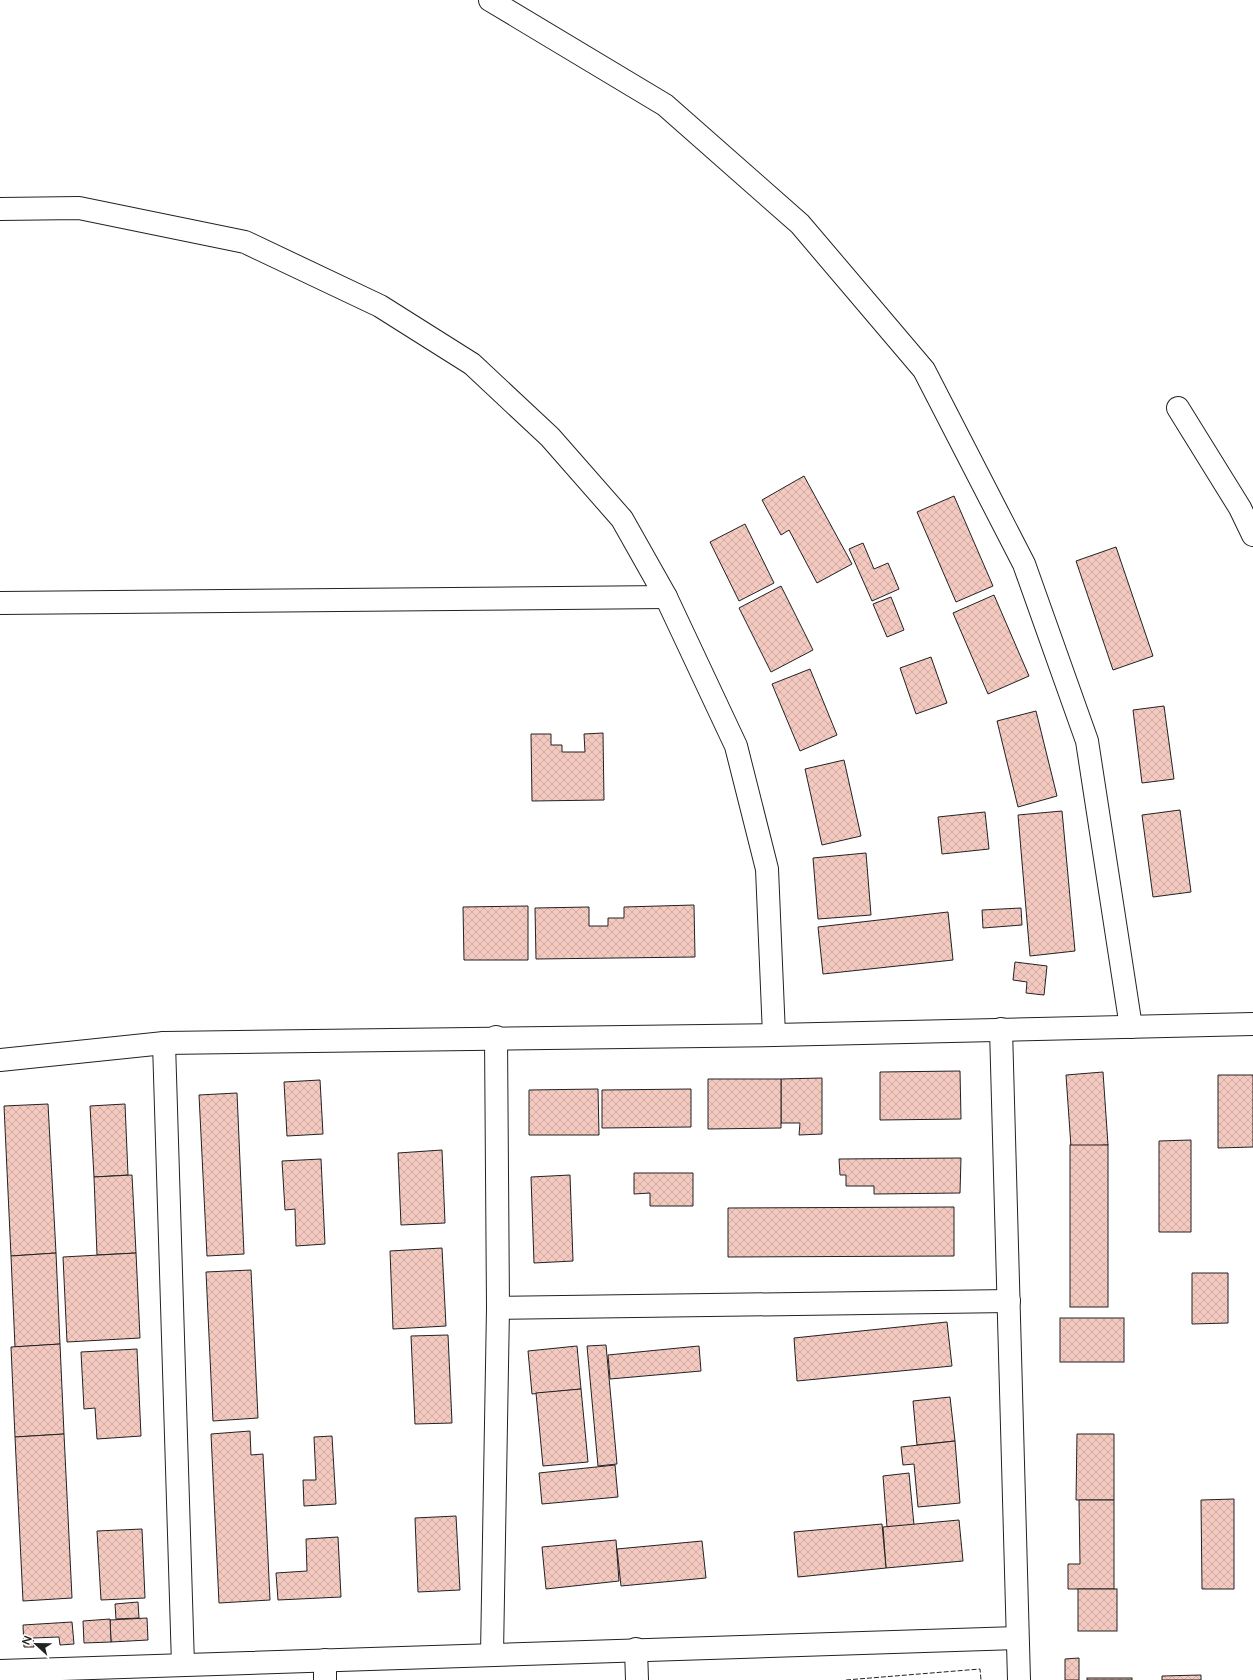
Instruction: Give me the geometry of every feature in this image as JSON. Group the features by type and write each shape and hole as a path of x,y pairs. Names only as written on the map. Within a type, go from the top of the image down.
{"street":[{"path":"490,0 665,105 800,224 924,370 1024,564 1086,741 1131,1027"},
{"path":"0,209 80,208 246,242 380,306 472,364 550,437 622,519 666,597 736,746 767,869 774,1035"},
{"path":"1178,408 1240,508 1253,534"},
{"path":"0,603 666,597"},
{"path":"0,1060 164,1043 496,1037 774,1035 1253,1024"},
{"path":"1001,1029 1019,1680"},
{"path":"492,1654 498,1308 496,1037"},
{"path":"164,1043 183,1665"},
{"path":"498,1308 1008,1301"},
{"path":"0,1671 183,1665 325,1670 492,1654 1017,1638"},
{"path":"636,1650 637,1680"}],"building":[{"path":"804,476 852,564 817,583 789,530 781,535 762,500"},
{"path":"954,496 993,586 956,602 917,512"},
{"path":"745,524 774,583 739,601 710,542"},
{"path":"863,543 874,569 888,563 899,589 872,601 849,549"},
{"path":"1116,547 1153,656 1113,670 1076,561"},
{"path":"781,586 813,650 771,672 739,608"},
{"path":"994,595 1029,676 988,694 953,613"},
{"path":"891,597 904,630 887,637 873,604"},
{"path":"931,657 947,703 916,714 900,668"},
{"path":"810,669 837,735 800,751 772,684"},
{"path":"1164,706 1174,779 1142,783 1133,710"},
{"path":"1036,711 1057,796 1018,807 997,721"},
{"path":"603,733 604,800 532,801 531,734 551,734 551,745 562,745 562,752 585,752 584,734"},
{"path":"844,760 861,836 822,845 805,769"},
{"path":"1180,810 1191,892 1153,897 1142,815"},
{"path":"1062,811 1075,951 1030,956 1018,815"},
{"path":"985,812 989,849 942,854 938,817"},
{"path":"866,853 871,915 818,919 813,858"},
{"path":"694,905 695,957 536,959 535,908 589,907 589,926 608,926 608,918 624,918 624,907"},
{"path":"528,906 528,960 464,960 463,907"},
{"path":"1021,908 1022,925 983,928 982,910"},
{"path":"948,912 953,960 823,974 818,927"},
{"path":"1015,962 1047,966 1044,995 1026,993 1027,982 1013,980"},
{"path":"960,1071 961,1119 880,1120 880,1072"},
{"path":"1103,1072 1108,1145 1071,1147 1066,1075"},
{"path":"1218,1075 1253,1075 1253,1147 1218,1148"},
{"path":"822,1078 822,1134 799,1135 800,1123 781,1123 781,1079"},
{"path":"708,1079 781,1079 781,1128 708,1129"},
{"path":"320,1080 323,1134 287,1136 284,1082"},
{"path":"598,1089 599,1135 529,1135 529,1090"},
{"path":"691,1089 691,1127 602,1128 602,1090"},
{"path":"237,1093 244,1254 207,1256 199,1095"},
{"path":"48,1104 56,1253 11,1256 4,1106"},
{"path":"125,1104 128,1175 94,1177 90,1106"},
{"path":"1191,1140 1191,1232 1159,1232 1159,1141"},
{"path":"1070,1145 1108,1145 1108,1307 1070,1307"},
{"path":"442,1150 445,1223 401,1225 398,1153"},
{"path":"961,1158 960,1193 874,1194 874,1186 846,1186 846,1175 840,1175 839,1159"},
{"path":"321,1159 325,1244 296,1246 295,1209 285,1210 282,1161"},
{"path":"634,1173 693,1173 693,1206 650,1206 650,1193 634,1194"},
{"path":"132,1175 136,1253 97,1255 94,1177"},
{"path":"570,1175 573,1261 534,1263 531,1177"},
{"path":"954,1207 954,1256 728,1257 728,1208"},
{"path":"442,1248 446,1326 393,1329 390,1251"},
{"path":"56,1253 60,1344 15,1347 11,1256"},
{"path":"136,1253 140,1338 67,1342 63,1257"},
{"path":"251,1270 258,1418 213,1421 206,1272"},
{"path":"1192,1273 1228,1273 1228,1323 1192,1324"},
{"path":"1060,1318 1124,1318 1124,1362 1060,1362"},
{"path":"947,1322 952,1366 797,1381 794,1338"},
{"path":"448,1335 452,1423 415,1424 411,1336"},
{"path":"60,1344 64,1434 15,1437 11,1347"},
{"path":"606,1345 617,1464 598,1466 587,1346"},
{"path":"577,1346 581,1389 532,1394 528,1351"},
{"path":"699,1346 701,1371 610,1379 608,1355"},
{"path":"137,1349 141,1436 97,1439 95,1408 84,1409 81,1352"},
{"path":"581,1389 588,1462 543,1466 536,1393"},
{"path":"950,1397 955,1441 917,1445 913,1401"},
{"path":"250,1431 251,1455 263,1454 270,1600 219,1603 211,1434"},
{"path":"64,1434 72,1598 23,1601 15,1437"},
{"path":"1077,1434 1114,1434 1114,1500 1076,1500"},
{"path":"332,1436 336,1504 304,1506 303,1480 316,1480 314,1437"},
{"path":"955,1441 960,1503 918,1507 914,1464 903,1465 901,1447"},
{"path":"615,1465 618,1497 542,1504 539,1473"},
{"path":"909,1473 914,1525 887,1527 883,1476"},
{"path":"1234,1499 1234,1589 1202,1589 1201,1500"},
{"path":"1079,1500 1114,1500 1114,1589 1068,1589 1068,1564 1080,1564"},
{"path":"456,1516 460,1590 418,1592 415,1518"},
{"path":"959,1520 963,1561 886,1568 883,1527"},
{"path":"882,1524 886,1568 798,1577 794,1532"},
{"path":"142,1529 145,1598 101,1600 97,1531"},
{"path":"338,1537 341,1597 278,1600 276,1573 307,1571 306,1539"},
{"path":"616,1540 619,1581 546,1589 542,1547"},
{"path":"702,1541 706,1578 621,1586 617,1549"},
{"path":"1078,1589 1117,1589 1117,1631 1078,1631"},
{"path":"138,1602 139,1618 116,1619 115,1604"},
{"path":"147,1618 148,1640 111,1642 110,1620"},
{"path":"110,1619 111,1642 84,1643 83,1621"},
{"path":"72,1622 74,1644 60,1645 59,1637 33,1638 34,1647 24,1647 23,1625"},
{"path":"1079,1658 1079,1680 1065,1680 1065,1659"},
{"path":"1201,1675 1201,1680 1162,1680 1162,1676"},
{"path":"1087,1678 1132,1678 1132,1680 1087,1680"}],"fence":[{"path":"846,1680 980,1669 981,1680"}]}
